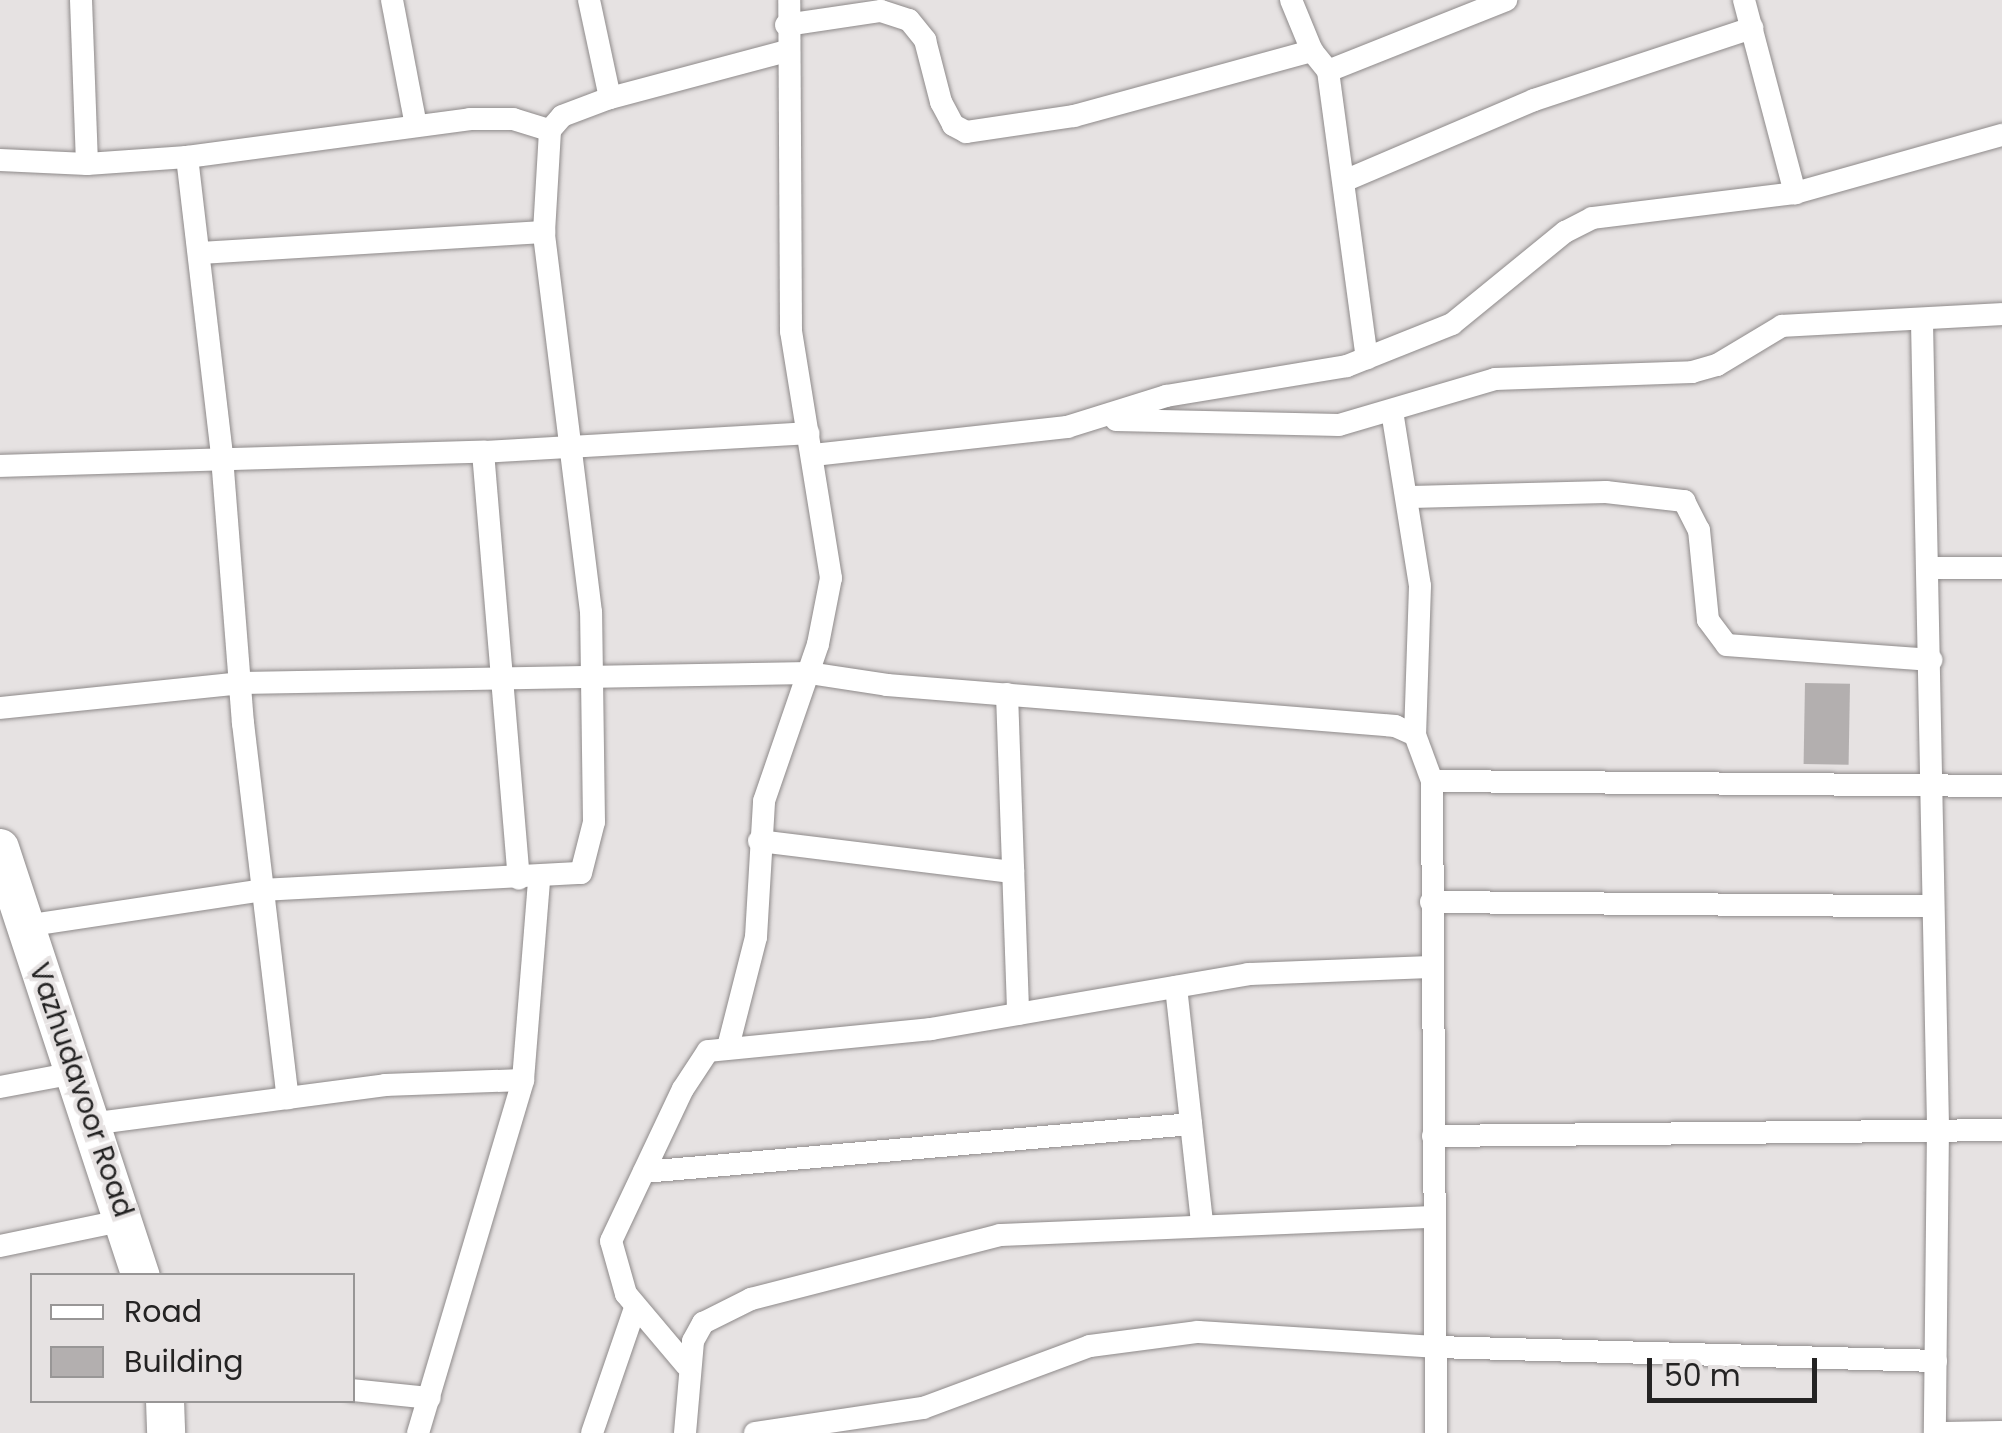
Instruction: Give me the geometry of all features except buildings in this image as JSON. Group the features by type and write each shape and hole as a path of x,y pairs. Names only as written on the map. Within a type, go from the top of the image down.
{"main road":[{"name":"Vazhudavoor Road","path":"0,848 90,1124 126,1220 140,1273"},
{"path":"165,1403 166,1433"}],"street":[{"path":"82,0 87,164"},
{"path":"392,0 416,126"},
{"path":"589,0 610,98"},
{"path":"728,1047 756,937 764,801 809,673 831,578 791,331 786,24 789,0"},
{"path":"1290,0 1312,51 1328,71 1367,358"},
{"path":"1328,71 1506,0"},
{"path":"1744,0 1795,192"},
{"path":"786,24 881,11 909,20 925,40 941,102 953,125 966,132 1074,116 1312,51"},
{"path":"1344,182 1534,100 1752,28"},
{"path":"25,926 263,890 460,875 572,877 590,853 593,675 544,232 550,130 562,116 610,98 787,52"},
{"path":"0,160 87,164 188,157 494,118 550,130"},
{"path":"1103,420 1166,396 1367,358 1452,324 1565,232 1592,218 1795,192 2002,135"},
{"path":"188,157 288,1098"},
{"path":"198,253 544,232"},
{"path":"0,466 222,456 810,444 1103,420 1307,426 1392,411 1495,379 1692,372 1717,365 1782,326 1922,322 2002,314"},
{"path":"1922,322 1931,660 1930,906 1938,1127 1938,1433 2002,1432"},
{"path":"1392,411 1411,497 1420,586 1415,735 1432,780 1436,1433"},
{"path":"418,1433 523,1080 529,878 483,452"},
{"path":"1411,497 1606,492 1684,501 1699,530 1708,620 1727,644 1931,660"},
{"path":"1929,568 2002,568"},
{"path":"0,708 242,683 506,675 809,673 1006,694 1395,726 1415,735"},
{"path":"1006,694 1018,1014"},
{"path":"1432,780 2002,786"},
{"path":"759,841 1013,872"},
{"path":"1431,902 1930,906"},
{"path":"686,1365 636,1308 614,1265 611,1241 697,1064 708,1051 1018,1014 1303,969 1432,967"},
{"path":"1176,987 1202,1223"},
{"path":"0,1087 74,1073"},
{"path":"90,1124 432,1080 523,1080"},
{"path":"644,1172 1191,1124"},
{"path":"1433,1136 1938,1127 2002,1130"},
{"path":"684,1433 686,1365 703,1323 716,1314 942,1245 1000,1235 1202,1223 1434,1217"},
{"path":"0,1246 126,1220"},
{"path":"592,1433 636,1308"},
{"path":"755,1433 923,1408 1052,1358 1148,1335 1198,1332 1436,1347 1936,1361"},
{"path":"355,1390 430,1398"}]}
